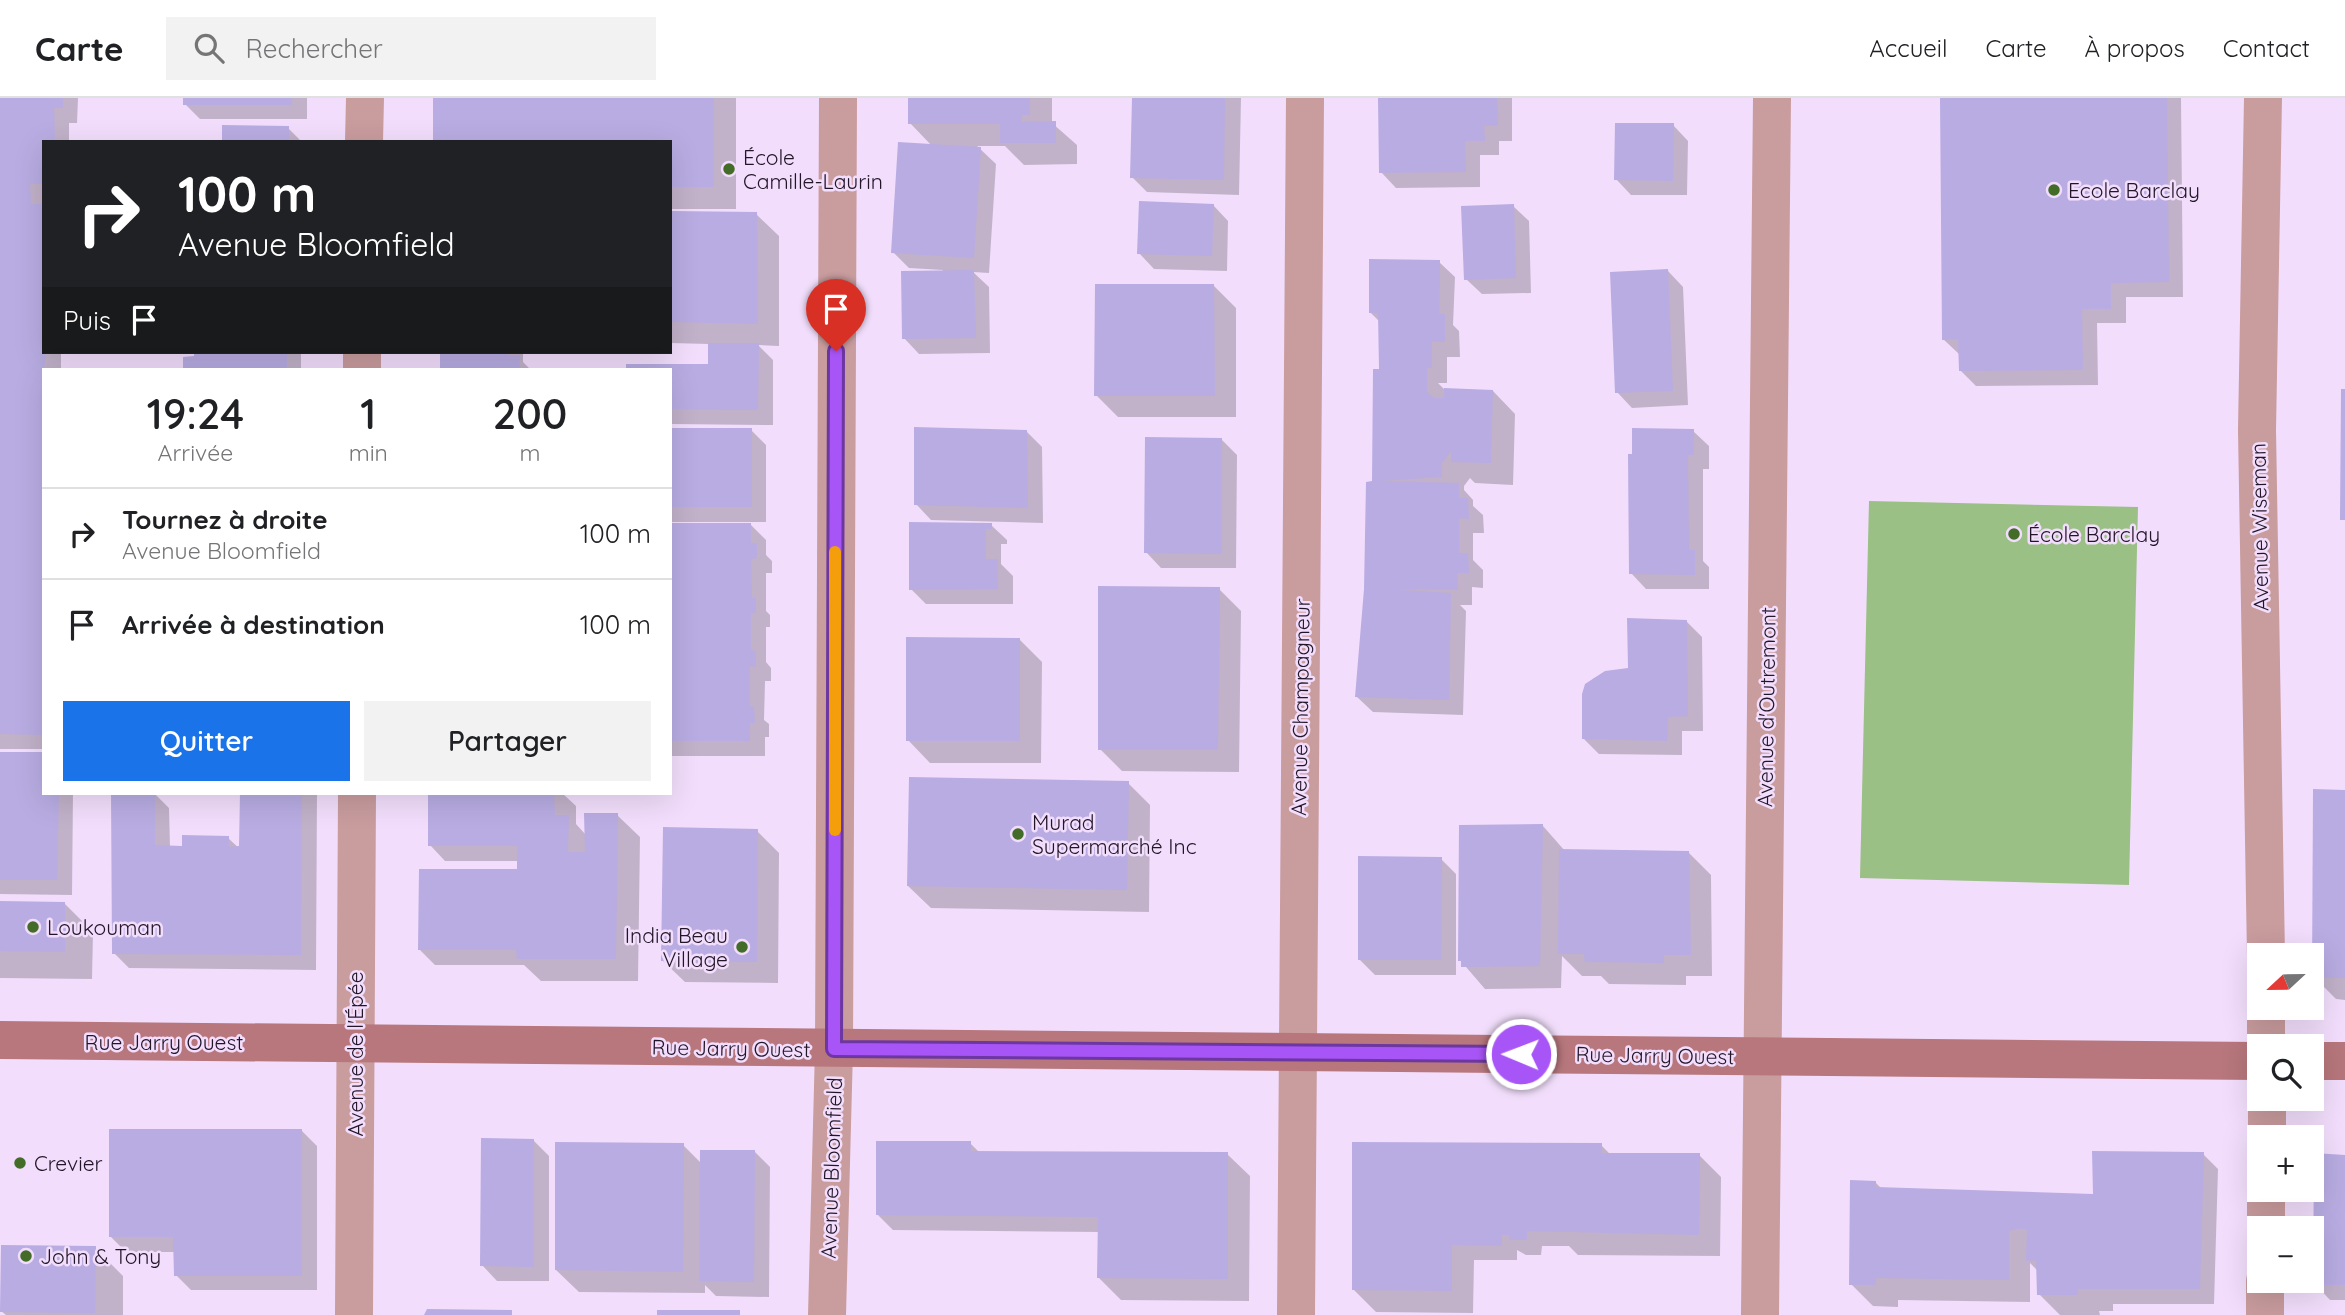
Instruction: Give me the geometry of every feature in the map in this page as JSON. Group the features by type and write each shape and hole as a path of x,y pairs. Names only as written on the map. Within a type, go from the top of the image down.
{"main road":[{"name":"Rue Jarry Ouest","path":"0,1041 2247,1061"},
{"path":"2324,1061 2345,1061"}],"street":[{"path":"365,98 365,140"},
{"name":"Avenue Bloomfield","path":"827,1315 834,1049 838,98"},
{"name":"Avenue Champagneur","path":"1296,1315 1305,98"},
{"name":"Avenue d'Outremont","path":"1760,1315 1772,98"},
{"name":"Avenue Wiseman","path":"2263,98 2257,430 2266,943"},
{"name":"Avenue de l'Épée","path":"354,1315 356,795"},
{"path":"2265,1293 2265,1315"}],"green space":[{"path":"1869,501 2138,507 2129,885 1860,878"}],"building":[{"path":"0,98 63,98 63,108 54,108 55,140 42,140 42,184 30,184 31,204 42,204 42,354 46,354 42,368 42,735 0,734"},
{"path":"183,98 292,98 292,105 183,105"},
{"path":"433,98 714,98 714,187 672,187 672,140 433,140"},
{"path":"908,98 1030,98 1030,115 1022,115 1021,122 1056,121 1056,143 1000,143 1000,124 908,124"},
{"path":"1132,98 1225,98 1224,180 1130,178"},
{"path":"1378,98 1497,98 1498,126 1484,126 1485,141 1465,141 1466,172 1379,173"},
{"name":"Ecole Barclay","path":"1940,98 2167,98 2169,282 2111,283 2111,309 2082,309 2083,370 1959,371 1958,339 1942,340"},
{"path":"1615,123 1674,123 1673,181 1614,180"},
{"path":"222,125 289,126 289,140 222,140"},
{"path":"898,142 981,147 974,258 891,253"},
{"path":"1139,201 1214,204 1212,256 1137,254"},
{"path":"1514,204 1516,278 1464,280 1461,206"},
{"path":"672,211 757,212 758,324 672,322"},
{"path":"1369,259 1440,260 1439,314 1445,314 1445,342 1432,342 1432,368 1427,368 1427,392 1434,398 1444,398 1444,388 1493,390 1491,463 1451,462 1451,451 1442,463 1442,477 1379,481 1459,483 1459,498 1468,498 1469,519 1459,518 1459,553 1468,553 1469,573 1457,573 1458,590 1385,589 1451,593 1449,700 1355,697 1364,589 1366,482 1372,481 1373,369 1379,369 1378,313 1369,313"},
{"path":"1668,269 1673,391 1615,393 1610,272"},
{"path":"974,270 976,338 902,339 901,271"},
{"path":"1095,284 1214,284 1215,396 1094,396"},
{"path":"708,343 759,343 758,410 672,409 672,368 626,368 626,364 708,364"},
{"path":"287,354 287,368 183,368 183,357"},
{"path":"440,354 520,356 519,368 440,368"},
{"path":"2341,389 2345,389 2345,520 2340,520"},
{"path":"914,427 1027,430 1028,508 914,505"},
{"path":"672,428 752,428 752,507 672,507"},
{"path":"1632,428 1694,429 1694,455 1688,455 1689,550 1695,550 1695,575 1629,574 1628,454 1632,454"},
{"path":"1145,437 1222,438 1222,554 1144,553"},
{"path":"909,522 992,523 992,529 986,529 986,559 998,559 998,589 909,590"},
{"path":"672,523 751,523 751,543 757,543 757,558 751,559 752,598 756,598 756,613 751,613 751,650 756,651 756,667 750,666 750,706 754,707 755,723 750,723 750,741 672,741"},
{"path":"1098,586 1220,587 1218,750 1098,750"},
{"path":"1627,618 1687,620 1688,716 1668,717 1667,741 1582,739 1582,694 1585,684 1605,671 1628,668"},
{"path":"906,637 1020,638 1020,741 906,741"},
{"path":"0,752 42,752 42,795 59,795 57,880 0,880"},
{"name":"Murad Supermarché Inc","path":"909,777 1129,781 1127,890 907,886"},
{"path":"2313,789 2345,790 2345,978 2324,978 2324,943 2312,943"},
{"path":"111,795 155,795 155,845 182,846 182,835 229,836 229,847 239,846 240,795 302,795 301,955 112,954"},
{"path":"428,795 554,795 555,815 569,815 568,852 585,852 584,813 618,813 616,959 517,959 516,950 418,950 419,869 517,869 517,846 428,846"},
{"path":"1543,824 1540,966 1461,967 1461,961 1458,961 1459,825"},
{"path":"663,827 758,829 757,962 661,961"},
{"path":"1559,849 1689,851 1691,955 1664,955 1664,963 1585,962 1584,954 1558,954"},
{"path":"1358,856 1442,857 1441,960 1358,960"},
{"name":"Loukouman","path":"0,901 65,902 65,952 0,951"},
{"path":"109,1129 302,1129 302,1276 174,1276 173,1237 109,1237"},
{"path":"481,1138 534,1139 534,1267 480,1266"},
{"path":"876,1141 971,1141 971,1151 1228,1152 1228,1279 1097,1278 1098,1217 876,1215"},
{"path":"555,1142 684,1143 683,1272 555,1270"},
{"path":"1352,1142 1602,1143 1602,1153 1700,1153 1699,1235 1527,1231 1527,1240 1509,1240 1509,1235 1502,1235 1502,1246 1452,1245 1452,1291 1352,1290"},
{"path":"700,1150 755,1150 754,1282 699,1281"},
{"path":"2092,1151 2204,1152 2200,1289 2078,1289 2078,1295 2037,1295 2036,1260 2026,1261 2027,1229 2009,1231 2009,1280 1876,1278 1876,1285 1849,1285 1850,1180 1876,1181 1876,1187 2093,1194"},
{"path":"2324,1154 2345,1155 2345,1285 2324,1285 2324,1216 2314,1216 2314,1202 2324,1202"},
{"path":"1,1245 96,1246 95,1313 0,1312"},
{"path":"427,1309 512,1310 512,1315 424,1315"},
{"path":"657,1310 740,1310 740,1315 657,1315"}],"slow traffic":[{"path":"835,552 835,830"}],"place":[{"name":"École Camille-Laurin","path":"729,169"},
{"name":"Ecole Barclay","path":"2054,190"},
{"name":"École Barclay","path":"2014,534"},
{"name":"Murad Supermarché Inc","path":"1018,834"},
{"name":"Loukouman","path":"33,927"},
{"name":"India Beau Village","path":"742,947"},
{"name":"Crevier","path":"20,1163"},
{"name":"John & Tony","path":"26,1256"}],"route":[{"path":"836,351 834,1049 1521,1054"}]}
